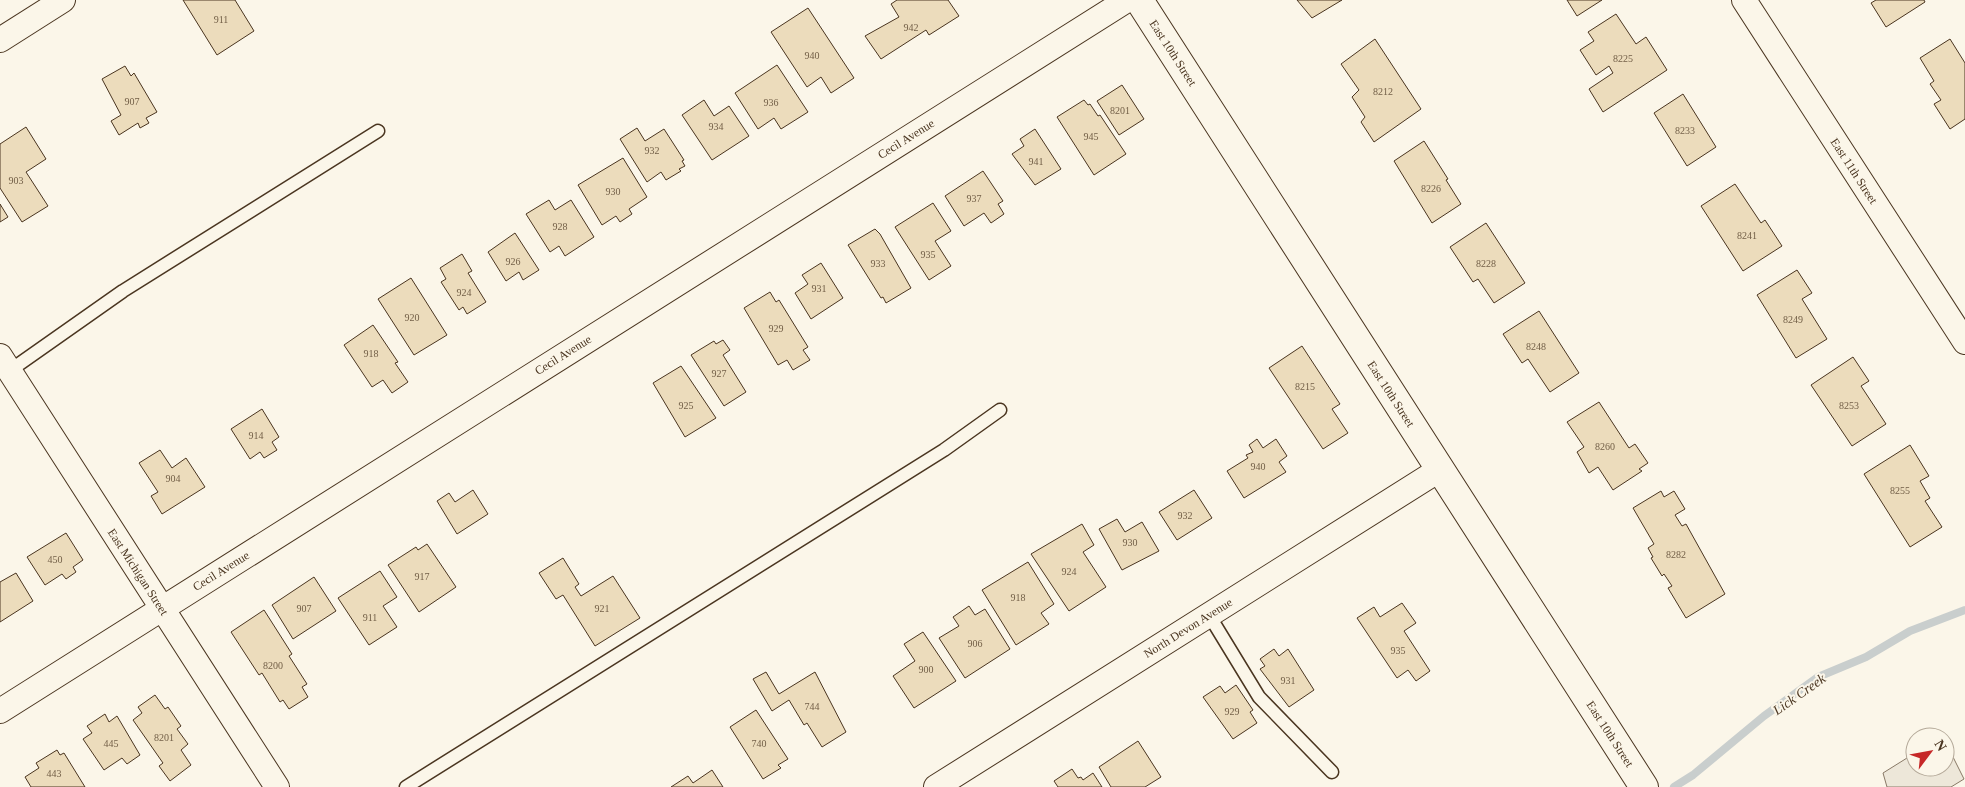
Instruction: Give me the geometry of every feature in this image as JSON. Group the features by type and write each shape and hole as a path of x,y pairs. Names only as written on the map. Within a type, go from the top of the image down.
{"main road":[{"name":"East 10th Street","path":"1139,0 1644,787"}],"street":[{"path":"0,40 63,0"},
{"name":"Cecil Avenue","path":"0,711 1127,0"},
{"name":"East 11th Street","path":"1744,0 1965,342"},
{"name":"East Michigan Street","path":"3,368 162,608 277,787"},
{"name":"North Devon Avenue","path":"936,787 1439,470"}],"lane":[{"path":"3,368 378,131"},
{"path":"406,787 944,450 1000,410"},
{"path":"1209,615 1259,696 1332,772"}],"shaded area":[{"path":"1905,759 1905,777 1955,777 1955,761 1964,779 1951,787 1887,787 1883,773"}],"building":[{"path":"183,0 235,0 254,31 217,55"},
{"path":"897,0 948,0 959,16 929,35 926,30 881,59 865,36 899,17 891,4"},
{"path":"1297,0 1342,0 1312,18"},
{"path":"1567,0 1602,0 1577,16"},
{"path":"1876,0 1924,0 1925,2 1886,27 1871,3"},
{"path":"808,8 854,78 831,93 821,77 807,87 771,32"},
{"path":"1616,14 1636,44 1646,37 1667,70 1603,112 1589,89 1613,73 1609,66 1596,75 1580,50 1594,41 1588,32"},
{"path":"1375,39 1421,109 1374,142 1361,122 1365,117 1352,97 1359,90 1341,64"},
{"path":"1950,39 1965,63 1965,119 1950,129 1934,104 1941,100 1930,84 1934,81 1920,58"},
{"path":"777,65 808,112 781,129 774,118 758,129 735,93"},
{"path":"125,66 131,76 134,73 157,112 146,118 149,123 140,128 138,123 119,135 111,121 121,115 102,79"},
{"path":"1122,85 1144,119 1119,135 1097,101"},
{"path":"1683,94 1716,147 1687,166 1654,113"},
{"path":"704,100 714,116 729,106 749,136 712,160 682,115"},
{"path":"1084,100 1088,105 1090,104 1098,116 1100,115 1126,154 1094,175 1057,117"},
{"path":"26,127 46,159 26,172 48,206 22,222 0,188 0,144"},
{"path":"637,128 645,141 664,129 684,160 682,161 685,166 679,169 681,171 666,180 661,172 647,182 620,139"},
{"path":"1035,129 1061,169 1035,185 1012,154 1024,146 1020,139"},
{"path":"1424,141 1461,204 1432,223 1394,161"},
{"path":"623,158 647,197 629,209 632,214 620,222 616,216 602,225 578,185"},
{"path":"983,171 1003,201 998,204 1004,214 991,223 984,213 964,226 945,196"},
{"path":"1735,184 1761,223 1765,220 1782,246 1743,271 1701,206"},
{"path":"549,200 555,210 571,200 594,237 565,256 559,246 550,252 526,214"},
{"path":"933,203 951,231 935,241 951,266 929,280 895,227"},
{"path":"0,204 8,217 0,222"},
{"path":"1486,223 1525,283 1494,303 1478,279 1473,282 1450,247"},
{"path":"875,229 880,234 911,288 886,303 848,245"},
{"path":"515,233 539,270 523,280 519,272 506,281 488,252"},
{"path":"462,254 472,271 468,273 486,302 467,314 463,307 459,310 441,282 446,279 440,268"},
{"path":"821,263 843,298 811,319 795,293 808,284 802,275"},
{"path":"1797,270 1812,293 1802,299 1827,339 1796,358 1757,295"},
{"path":"411,278 447,335 414,355 378,299"},
{"path":"770,292 776,302 779,300 808,347 803,350 810,360 793,370 787,360 778,365 744,308"},
{"path":"1539,311 1579,373 1550,392 1528,359 1522,363 1503,334"},
{"path":"373,325 398,362 395,363 408,382 392,393 383,380 372,387 344,345"},
{"path":"723,340 730,350 723,355 746,392 724,406 691,355 714,341 716,344"},
{"path":"1302,346 1340,404 1332,409 1348,433 1323,449 1269,368"},
{"path":"1853,357 1869,381 1861,386 1886,424 1852,446 1811,385"},
{"path":"681,366 716,418 685,437 653,383"},
{"path":"1599,402 1629,448 1635,444 1648,463 1639,469 1642,471 1613,490 1598,467 1589,473 1577,452 1584,447 1567,422"},
{"path":"262,409 279,437 272,442 277,450 264,458 260,452 250,459 231,429"},
{"path":"1257,439 1263,448 1276,439 1287,456 1279,462 1286,472 1244,498 1227,471 1248,458 1246,455 1253,452 1249,445"},
{"path":"1910,445 1929,476 1920,481 1930,498 1925,501 1942,527 1910,547 1864,474"},
{"path":"160,450 172,468 186,458 205,487 162,514 151,496 158,492 139,463"},
{"path":"473,490 488,514 457,534 437,501 449,493 455,502"},
{"path":"1194,490 1212,518 1177,540 1159,512"},
{"path":"1661,491 1664,497 1674,491 1685,509 1675,515 1682,526 1686,524 1725,594 1686,618 1668,588 1672,586 1664,574 1662,576 1651,558 1653,557 1648,548 1654,544 1633,508"},
{"path":"1117,519 1125,532 1142,522 1159,551 1122,570 1099,529"},
{"path":"1082,524 1094,545 1083,552 1106,587 1069,611 1031,554"},
{"path":"66,533 83,560 73,567 76,572 66,579 62,574 45,585 27,557"},
{"path":"427,544 456,587 419,612 388,565 416,547 418,550"},
{"path":"563,558 579,584 575,587 581,596 613,576 640,618 595,646 563,595 556,599 539,573"},
{"path":"1028,562 1054,604 1041,613 1049,624 1016,645 982,590"},
{"path":"380,571 397,597 383,606 397,627 369,645 338,598"},
{"path":"16,573 33,601 0,622 0,582"},
{"path":"314,577 336,611 293,639 272,605"},
{"path":"1402,603 1416,623 1404,631 1430,671 1416,681 1408,670 1397,678 1357,618 1374,607 1380,617"},
{"path":"969,606 975,615 985,609 1010,649 965,678 939,638 959,626 953,617"},
{"path":"264,610 292,654 289,656 307,684 302,687 308,697 289,709 283,700 280,702 262,673 259,675 231,632"},
{"path":"923,632 956,681 914,708 893,676 915,661 904,644"},
{"path":"1274,649 1279,656 1288,649 1314,690 1289,707 1260,669 1265,666 1260,659"},
{"path":"766,672 779,694 815,672 846,732 822,747 807,723 804,725 789,700 772,711 753,679"},
{"path":"1236,685 1253,710 1250,712 1257,723 1233,739 1203,697 1220,686 1225,693"},
{"path":"155,695 165,709 168,707 181,726 177,729 188,744 181,750 191,765 170,781 159,766 163,763 133,720 142,713 138,707"},
{"path":"756,710 788,759 778,765 781,768 763,779 730,727"},
{"path":"105,714 109,722 117,716 140,755 127,764 122,758 104,770 83,739 92,733 87,726"},
{"path":"1138,741 1161,777 1145,787 1111,787 1099,767"},
{"path":"57,750 60,755 64,753 85,787 31,787 25,777 39,768 36,763"},
{"path":"1072,769 1078,778 1081,777 1083,780 1093,773 1102,787 1058,787 1054,781"},
{"path":"712,770 723,787 671,787 688,776 693,783"}],"waterway":[{"name":"Lick Creek","path":"1674,787 1693,775 1764,716 1818,677 1866,657 1910,631 1965,610"}]}
